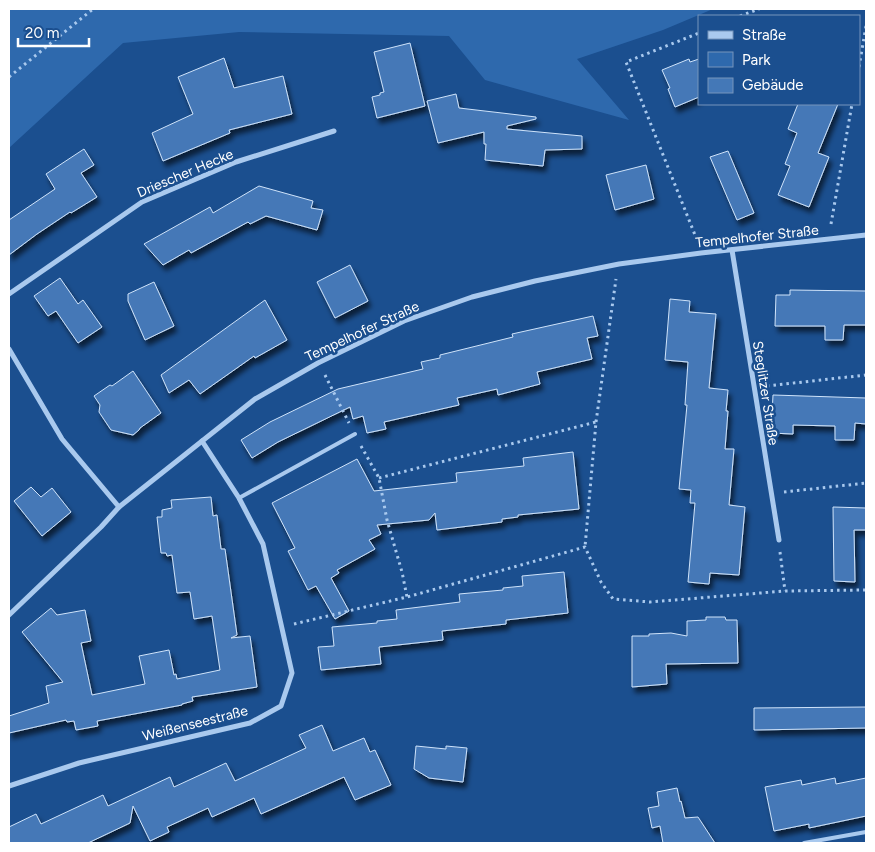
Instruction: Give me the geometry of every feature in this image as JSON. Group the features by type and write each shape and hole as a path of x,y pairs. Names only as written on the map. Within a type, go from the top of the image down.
{"street":[{"name":"Driescher Hecke","path":"9,294 142,202 236,162 334,131"},
{"name":"Tempelhofer Straße","path":"9,615 101,527 119,507 255,399 318,363 404,321 472,297 535,281 619,264 866,235"},
{"name":"Steglitzer Straße","path":"732,250 779,540"},
{"path":"9,349 62,439 119,507"},
{"name":"Weißenseestraße","path":"9,786 79,763 250,723 281,706 292,673 263,544 238,498 202,441"}],"lane":[{"path":"238,498 355,434"},
{"path":"804,843 866,832"}],"path":[{"path":"9,77 93,9"},
{"path":"743,15 759,9"},
{"path":"860,61 866,26"},
{"path":"698,33 626,62 702,253"},
{"path":"828,239 852,105"},
{"path":"619,264 596,422 585,548 613,599 650,602 785,591 866,590"},
{"path":"318,363 379,478 387,520 407,597"},
{"path":"754,387 866,375"},
{"path":"379,478 596,422"},
{"path":"771,493 866,483"},
{"path":"779,540 785,591"},
{"path":"282,628 407,597 585,548"}],"green space":[{"path":"9,9 713,9 663,30 577,59 629,120 485,80 449,36 239,32 123,43 9,148"}],"building":[{"path":"410,43 425,106 377,118 372,97 384,92 374,52"},
{"path":"224,58 234,88 283,76 292,114 229,130 230,133 163,161 152,133 193,114 178,77"},
{"path":"689,59 690,62 698,59 698,97 675,107 668,89 670,88 662,70"},
{"path":"456,94 459,108 536,117 536,119 507,126 507,129 582,136 582,149 545,150 543,166 485,160 486,144 484,144 484,132 438,143 427,101"},
{"path":"798,105 838,105 818,153 829,157 809,207 778,195 790,166 785,164 797,133 788,129"},
{"path":"84,149 94,165 81,173 97,197 70,212 9,255 9,220 55,189 46,174"},
{"path":"728,151 754,213 737,220 710,157"},
{"path":"646,165 654,199 615,210 606,175"},
{"path":"259,186 313,201 311,208 323,210 317,230 266,216 250,224 248,222 191,253 189,250 163,265 144,244 210,207 213,213"},
{"path":"350,265 368,301 335,318 317,282"},
{"path":"60,278 78,304 83,300 102,327 78,343 56,311 48,316 34,296"},
{"path":"154,282 174,326 145,340 128,301 128,294"},
{"path":"790,290 866,291 866,325 844,325 843,340 825,340 825,326 775,326 776,295 790,295"},
{"path":"670,299 690,301 689,312 716,314 709,388 728,390 725,449 734,449 729,505 745,507 739,575 710,573 709,584 688,582 695,503 690,503 691,490 679,489 687,405 685,405 688,362 665,360"},
{"path":"265,300 287,340 255,358 254,356 200,394 189,380 169,393 161,375"},
{"path":"593,316 598,336 587,338 592,359 537,372 540,384 498,395 497,389 457,398 459,405 384,422 386,429 367,433 363,416 353,419 350,407 278,442 252,458 241,440 270,422 338,389 423,369 421,362 440,358 440,355 513,337 512,334"},
{"path":"133,371 161,413 133,435 111,430 99,412 100,405 94,396"},
{"path":"773,395 866,398 866,424 855,423 854,440 835,440 835,426 793,425 793,434 771,433"},
{"path":"573,452 579,509 518,515 518,517 502,519 502,522 437,530 435,513 429,520 377,525 381,534 369,540 375,549 337,570 339,573 331,578 349,611 335,619 316,586 308,590 288,551 295,548 272,503 357,459 374,491 457,482 456,473 524,466 523,458"},
{"path":"31,487 41,497 52,488 71,512 42,536 14,501"},
{"path":"211,497 213,516 217,515 221,549 225,549 237,635 231,638 250,636 257,687 192,697 193,701 182,705 97,721 98,726 76,730 74,721 67,722 66,720 9,733 9,716 49,703 46,686 63,682 22,632 51,608 57,615 85,610 91,641 81,643 92,695 145,684 139,656 169,650 174,675 176,674 177,679 220,670 212,616 194,619 190,592 177,593 172,555 167,556 166,553 161,553 157,517 162,517 162,510 172,508 171,500"},
{"path":"833,507 866,508 866,530 854,530 855,582 834,581"},
{"path":"564,572 568,613 506,620 506,624 442,631 443,640 379,647 381,664 321,670 318,647 334,646 332,627 377,623 377,621 397,619 396,610 460,602 459,594 523,586 522,576"},
{"path":"706,617 725,617 726,620 737,620 738,663 666,664 667,684 632,687 632,636 671,633 687,636 687,621 706,620"},
{"path":"866,707 866,728 754,730 754,708"},
{"path":"322,725 333,751 364,738 370,752 375,750 391,785 355,800 344,777 261,814 254,798 212,817 208,808 167,827 169,832 150,841 133,806 130,823 88,843 9,843 9,827 36,814 41,824 103,795 108,806 170,777 174,787 226,763 235,781 306,748 299,735"},
{"path":"416,746 446,749 446,746 467,748 463,782 429,778 414,769"},
{"path":"835,778 836,784 866,778 866,816 809,828 809,824 774,831 765,787 801,780 802,785"},
{"path":"677,788 685,818 698,817 715,843 663,843 660,826 652,828 648,808 659,806 657,792"}]}
